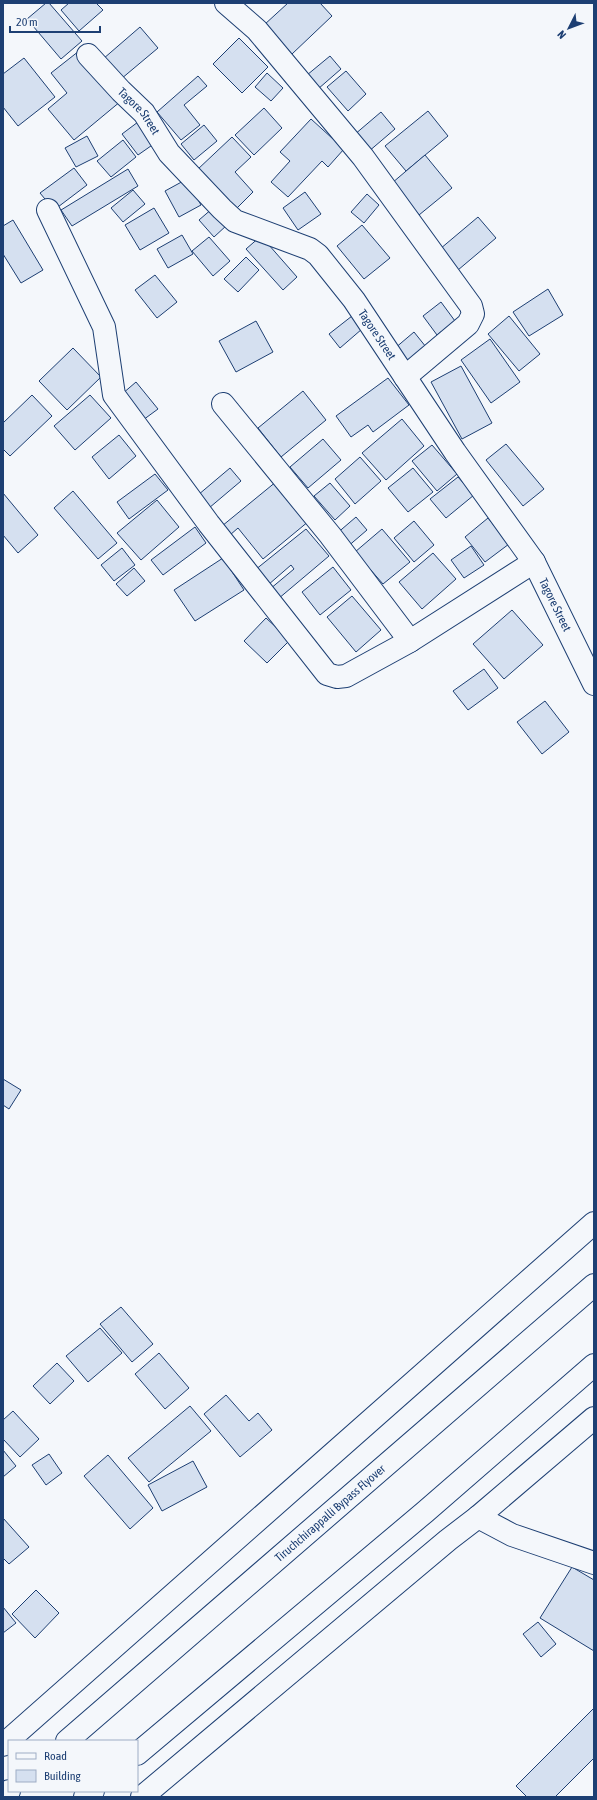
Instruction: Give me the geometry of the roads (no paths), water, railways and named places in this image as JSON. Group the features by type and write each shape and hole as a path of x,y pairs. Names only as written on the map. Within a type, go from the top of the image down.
{"main road":[{"path":"226,3 257,30 363,157 471,306 473,314 468,324 405,377"},
{"name":"Tagore Street","path":"88,55 121,91 144,113 169,153 231,217 241,224 306,247 318,255 354,300 455,452 534,562 594,684"},
{"path":"48,210 104,327 114,395 209,524 325,673 331,677 346,676 410,641 534,562"},
{"path":"223,404 330,535 410,641"},
{"path":"9,1740 594,1223"},
{"name":"Tiruchchirappalli Bypass Flyover","path":"68,1740 594,1286"},
{"path":"138,1753 431,1507 594,1364"},
{"path":"142,1797 448,1540 478,1517 594,1418"},
{"path":"478,1517 512,1535 594,1564"}]}
